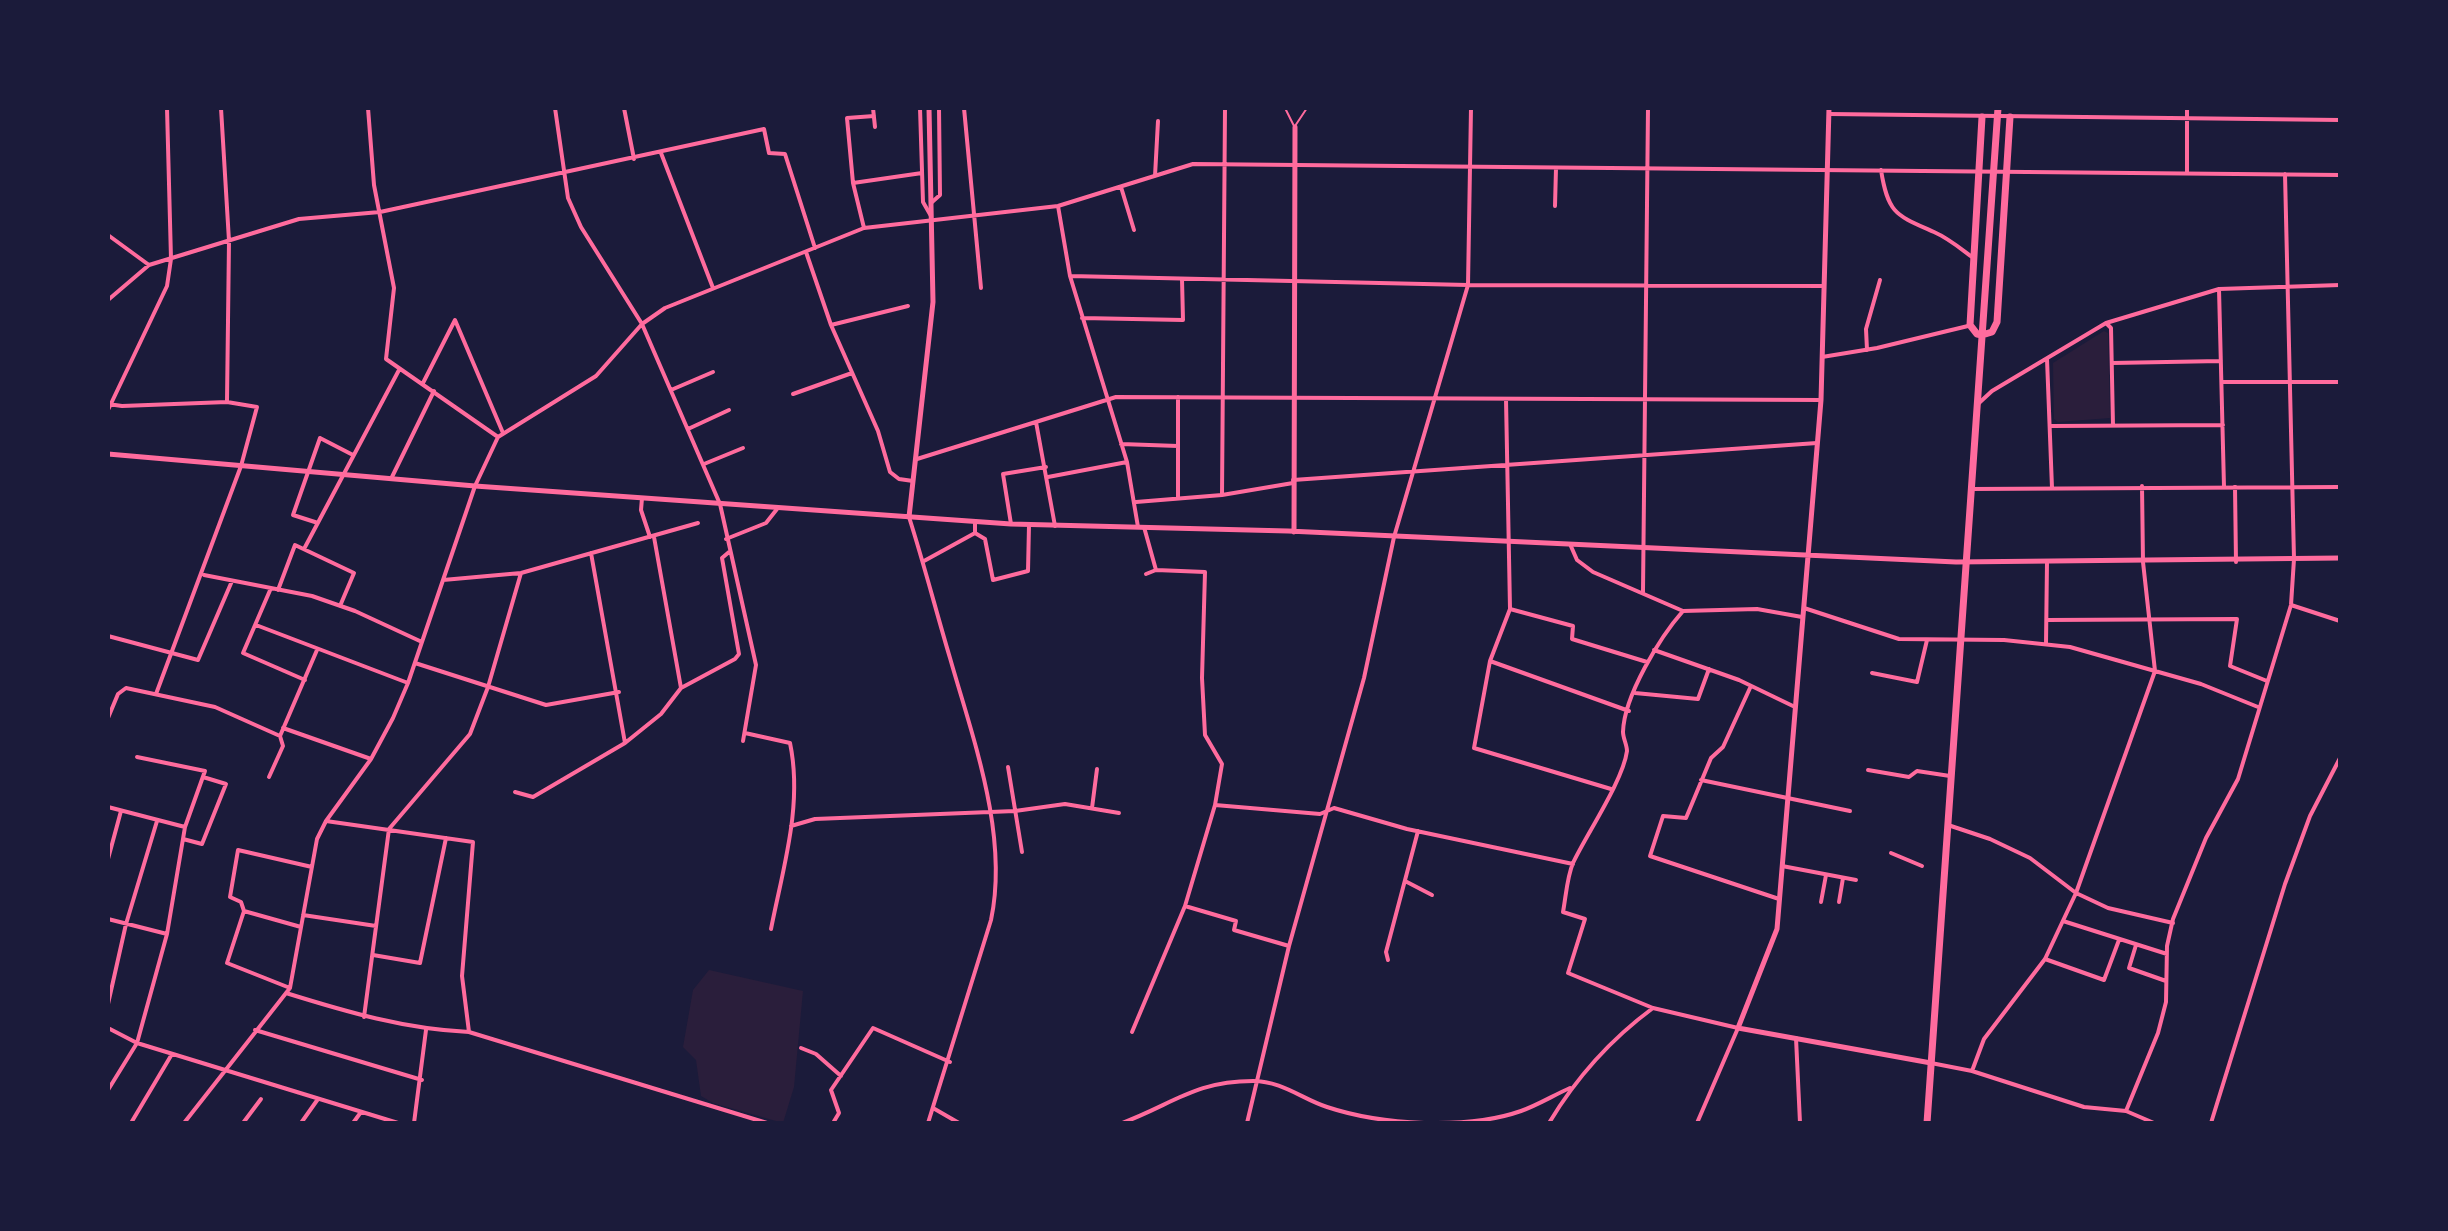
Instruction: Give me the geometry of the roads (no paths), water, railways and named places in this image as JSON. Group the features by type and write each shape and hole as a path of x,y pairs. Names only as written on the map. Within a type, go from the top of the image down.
{"main road":[{"path":"1927,1123 1998,108"},
{"path":"1982,117 1970,325 1977,334 1982,335 1992,332 1997,322 2010,117"}],"street":[{"path":"156,694 241,466 257,407 227,402 109,406 167,286 171,259 167,108"},
{"path":"221,108 229,241 227,402"},
{"path":"368,108 380,212 394,288 386,359 501,435"},
{"path":"555,108 568,198 581,227 642,324 720,504 756,665 743,741"},
{"path":"624,108 634,159"},
{"path":"873,108 875,127"},
{"path":"920,108 923,202 932,219"},
{"path":"928,1123 950,1062 997,893 989,812 924,561 909,517 933,302 929,108"},
{"path":"931,203 940,195 939,108"},
{"path":"964,108 981,288"},
{"path":"1222,495 1221,280 1225,108"},
{"path":"1247,1123 1289,946 1364,678 1394,537 1468,285 1471,108"},
{"path":"1643,592 1648,108"},
{"path":"2187,108 2187,173"},
{"path":"1697,1123 1777,929 1821,400 1829,111 1982,117 2340,120"},
{"path":"864,228 853,183 847,118 874,116"},
{"path":"1155,176 1158,121"},
{"path":"1294,532 1295,127"},
{"path":"108,300 149,265 299,219 380,212 764,129 769,153 785,154 815,248"},
{"path":"661,153 713,288"},
{"path":"184,1123 290,988 317,839 326,821 371,759 408,683 475,486 501,435 596,376 642,324 665,308 864,228 1058,206 1193,164 2340,175"},
{"path":"1555,206 1556,168"},
{"path":"1881,170 1887,198 1898,217 1938,234 1974,258"},
{"path":"853,183 922,173"},
{"path":"2126,1111 2158,1033 2173,923 2206,838 2238,779 2291,605 2294,559 2285,174"},
{"path":"1121,187 1134,230"},
{"path":"1058,206 1070,276 1127,462 1141,527 1156,570"},
{"path":"108,235 149,265"},
{"path":"806,252 831,325 878,431 890,472 899,479 913,481"},
{"path":"1070,276 1468,285 1824,286"},
{"path":"1082,318 1183,320 1182,279"},
{"path":"1867,350 1866,329 1880,280"},
{"path":"1977,404 1992,391 2106,323 2219,289 2340,285"},
{"path":"2219,289 2224,487"},
{"path":"831,325 908,306"},
{"path":"423,383 455,320 501,435"},
{"path":"2106,323 2111,328 2113,426"},
{"path":"1822,357 1867,350 1970,325"},
{"path":"2047,359 2052,426 2052,489"},
{"path":"2112,363 2221,361"},
{"path":"304,549 399,370"},
{"path":"671,390 713,372"},
{"path":"793,394 852,373"},
{"path":"2222,382 2340,382"},
{"path":"391,479 434,391"},
{"path":"917,459 1116,397 1821,400"},
{"path":"1178,397 1178,497"},
{"path":"1506,399 1510,609 1490,661 1474,748 1611,789"},
{"path":"688,429 729,410"},
{"path":"1036,422 1055,526"},
{"path":"2052,426 2223,425"},
{"path":"318,523 293,515 320,438 354,455"},
{"path":"1136,502 1222,495 1293,482 1415,470 1818,443"},
{"path":"1121,444 1178,446"},
{"path":"704,464 743,448"},
{"path":"108,454 475,486 1029,525 1294,532 1967,561 2236,562 2340,558"},
{"path":"1048,477 1127,462"},
{"path":"1011,524 1003,474 1046,467"},
{"path":"1972,1071 1984,1039 2045,959 2076,893 2155,671 2143,562 2142,486"},
{"path":"2235,487 2236,562"},
{"path":"1971,489 2340,487"},
{"path":"642,498 641,510 652,537 681,688"},
{"path":"726,539 766,523 777,509"},
{"path":"975,522 975,533"},
{"path":"443,580 521,573 698,523"},
{"path":"975,533 985,539 993,580 1028,571 1029,525"},
{"path":"924,561 975,533"},
{"path":"1570,544 1577,560 1593,572 1683,611 1757,609 1802,617"},
{"path":"278,590 295,545 354,573 340,606"},
{"path":"515,792 533,797 625,743 661,714 681,688 739,654 722,558 729,552"},
{"path":"591,553 619,692 625,743"},
{"path":"2046,644 2047,562"},
{"path":"1132,1032 1185,906 1215,805 1222,764 1205,735 1202,678 1205,572 1156,570 1146,574"},
{"path":"364,1017 389,829 470,734 488,687 521,573"},
{"path":"202,574 340,606 422,642"},
{"path":"108,636 198,660 232,581"},
{"path":"271,588 243,653 305,680"},
{"path":"2291,605 2340,621"},
{"path":"1803,608 1899,639 2046,644 2103,655 2201,684 2258,707"},
{"path":"1510,609 1573,626 1572,639 1647,662"},
{"path":"1683,611 1647,662 1623,732 1627,751 1573,864 1563,912 1585,919 1568,973 1653,1008 1738,1028 1972,1071 2084,1107 2126,1111 2154,1123"},
{"path":"2047,620 2237,619 2230,666 2267,681"},
{"path":"256,625 408,683"},
{"path":"1872,673 1917,682 1927,640"},
{"path":"269,777 283,746 280,736 283,728 317,650"},
{"path":"1654,650 1709,669 1795,707"},
{"path":"1490,661 1629,711"},
{"path":"415,663 546,705 619,692"},
{"path":"1635,693 1698,699 1709,669"},
{"path":"108,718 118,694 126,688 215,707 280,736"},
{"path":"1750,688 1723,747 1711,758 1686,818 1663,816 1650,856 1779,899"},
{"path":"283,728 371,759"},
{"path":"745,733 790,743 796,773 791,826 771,929"},
{"path":"108,1090 137,1043 167,934 185,827 205,771 137,757"},
{"path":"2211,1123 2285,884 2310,816 2340,758"},
{"path":"1008,767 1022,852"},
{"path":"1092,808 1097,769"},
{"path":"1868,770 1909,777 1917,771 1951,777"},
{"path":"183,839 202,844 226,784 203,777"},
{"path":"1701,780 1850,811"},
{"path":"791,826 815,819 1015,811 1065,804 1119,813"},
{"path":"1215,805 1320,814 1334,808 1418,831 1573,864"},
{"path":"108,807 185,827"},
{"path":"108,859 121,811"},
{"path":"108,1004 126,924 157,821"},
{"path":"326,821 473,842 462,976 469,1032"},
{"path":"1948,825 1990,839 2030,858 2076,893 2108,908 2173,923"},
{"path":"1388,960 1386,952 1418,831"},
{"path":"373,955 420,963 446,838"},
{"path":"290,988 227,963 244,911 241,902 230,897 238,850 312,867"},
{"path":"1891,853 1922,866"},
{"path":"1782,866 1856,880"},
{"path":"1821,902 1826,875"},
{"path":"1839,902 1843,878"},
{"path":"1405,881 1432,895"},
{"path":"1185,906 1236,921 1234,930 1289,946"},
{"path":"244,911 301,927"},
{"path":"303,915 377,926"},
{"path":"108,919 167,934"},
{"path":"2063,921 2167,954"},
{"path":"2045,959 2104,980 2119,940"},
{"path":"2136,945 2129,968 2166,981"},
{"path":"286,993 364,1017 426,1030 469,1032 767,1123"},
{"path":"1549,1123 1570,1088 1631,1025 1653,1008"},
{"path":"108,1028 137,1043 398,1123"},
{"path":"833,1123 839,1113 831,1090 873,1028 950,1062"},
{"path":"255,1030 422,1080"},
{"path":"414,1123 422,1080 426,1030"},
{"path":"1796,1038 1800,1123"},
{"path":"801,1048 816,1054 841,1076"},
{"path":"131,1123 172,1054"},
{"path":"1122,1123 1199,1087 1256,1081 1272,1082 1328,1107 1422,1122 1477,1121 1519,1111 1570,1088"},
{"path":"243,1123 261,1099"},
{"path":"301,1123 318,1099"},
{"path":"933,1108 959,1123"},
{"path":"353,1123 361,1112"}],"lane":[{"path":"1285,108 1295,127 1307,108"}]}
